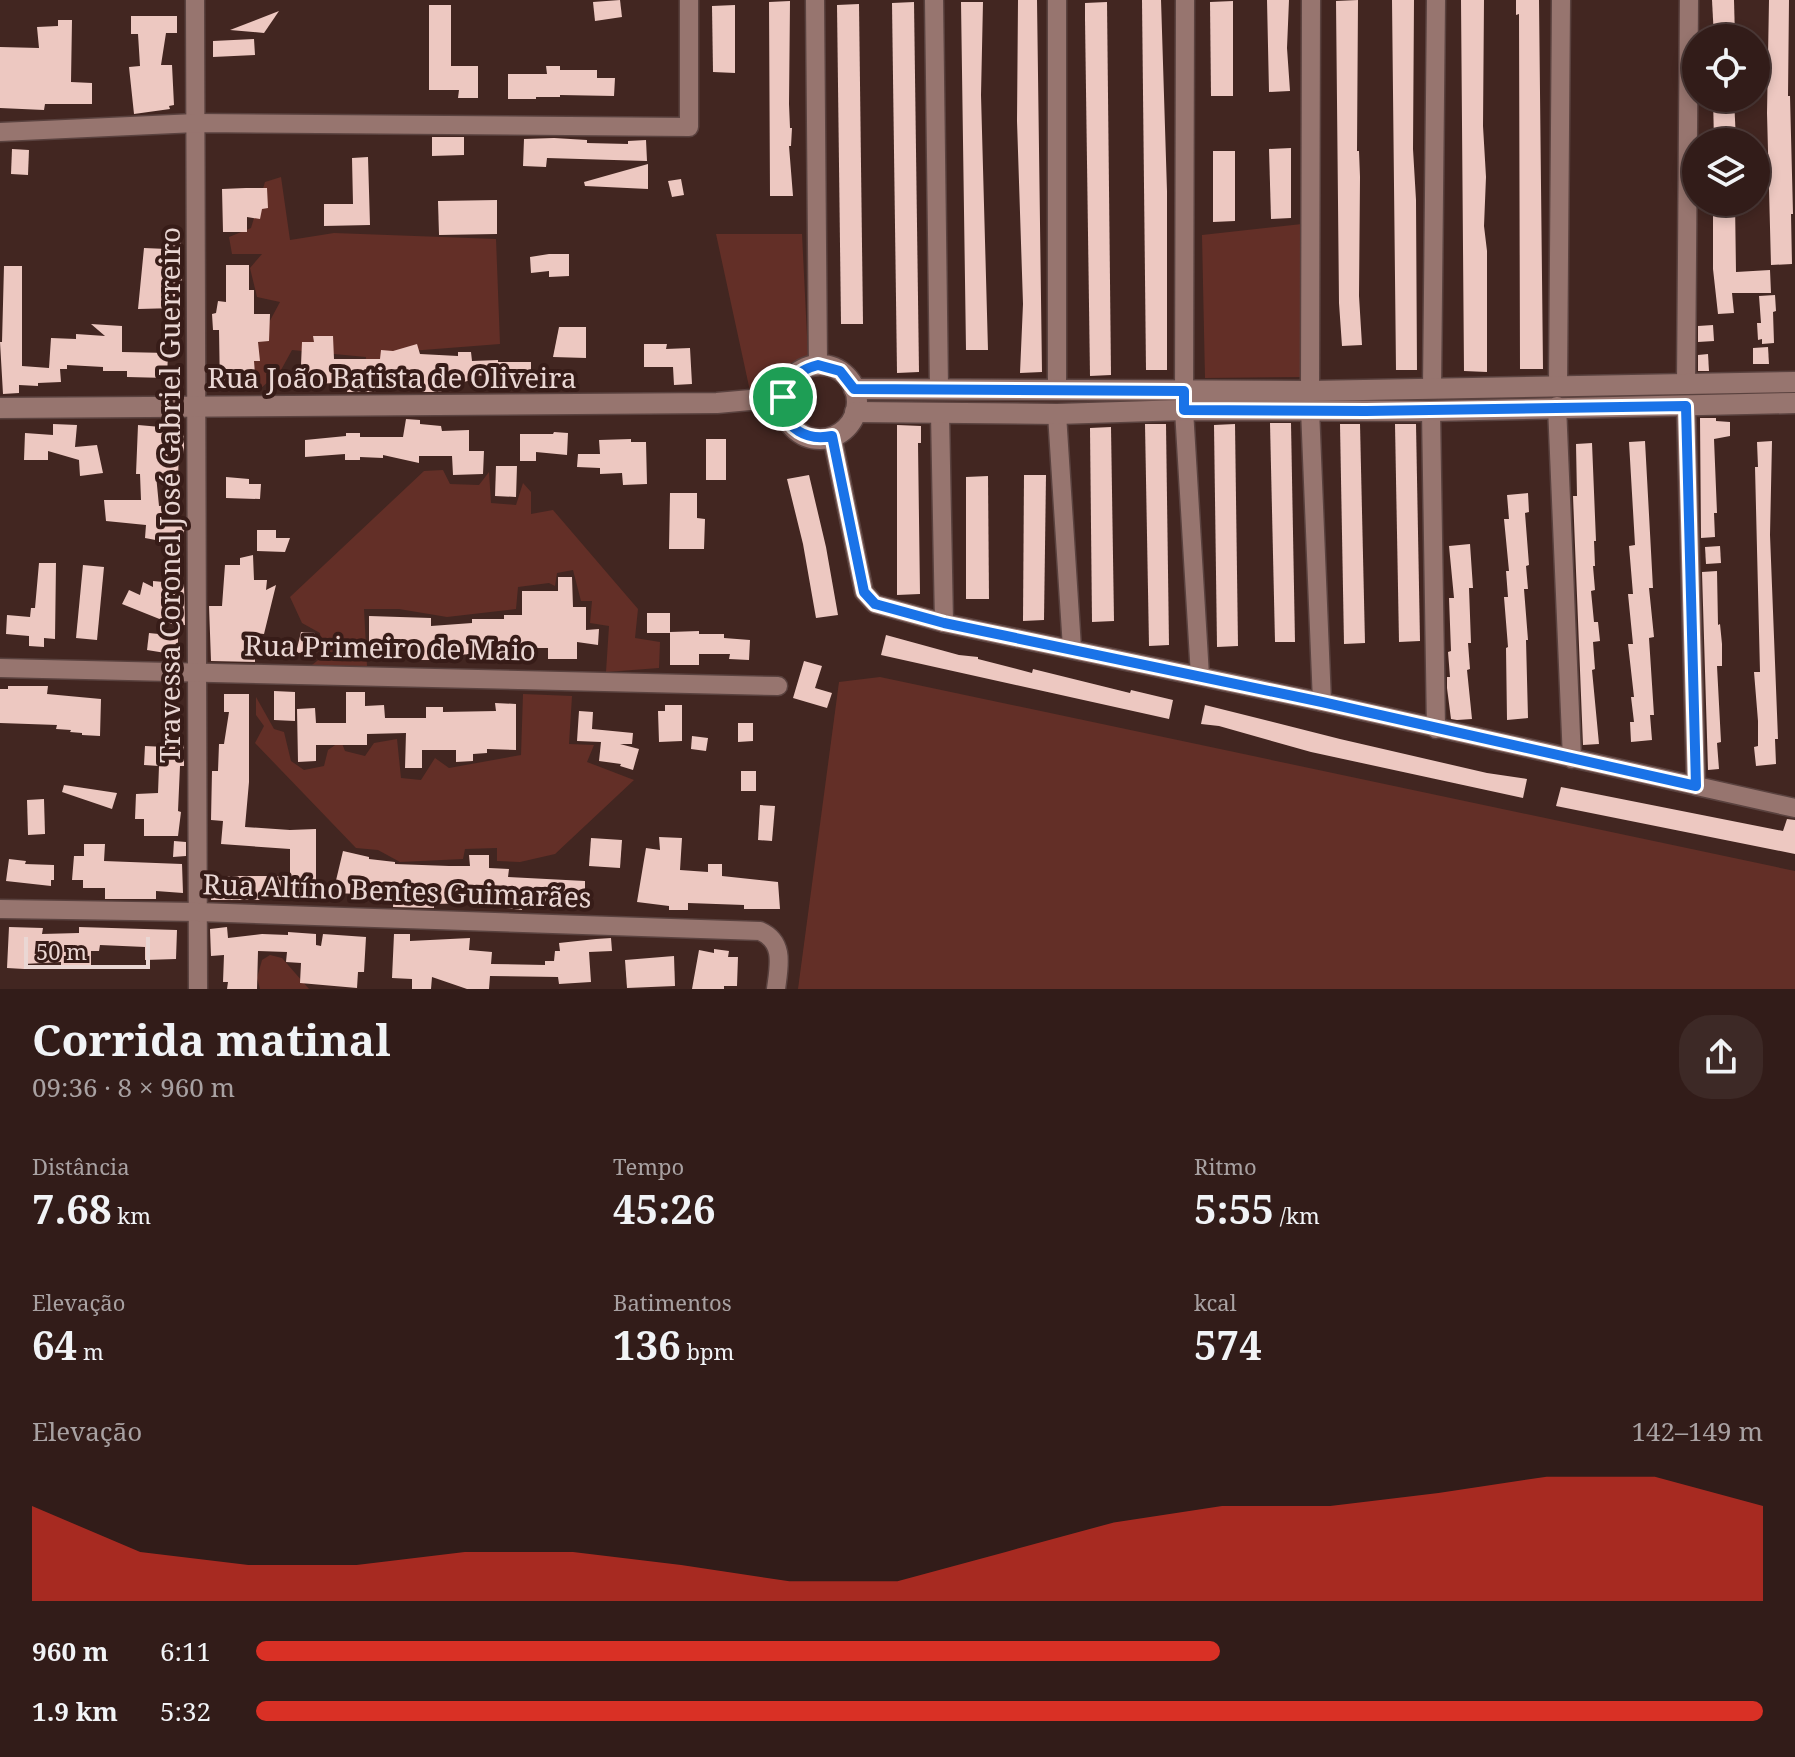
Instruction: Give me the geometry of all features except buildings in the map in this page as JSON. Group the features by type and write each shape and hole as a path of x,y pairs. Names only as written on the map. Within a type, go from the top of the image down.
{"street":[{"name":"Travessa Coronel José Gabriel Guerreiro","path":"195,0 198,989"},
{"path":"0,132 196,123 689,127 689,0"},
{"path":"815,0 818,365"},
{"path":"934,0 939,389"},
{"path":"1057,0 1057,390"},
{"path":"1185,0 1184,401 1200,676"},
{"path":"1311,0 1310,400 1322,702"},
{"path":"1432,389 1436,0"},
{"path":"1561,0 1558,396 1572,759"},
{"path":"1686,385 1689,0"},
{"path":"818,365 840,371 854,389 855,412 850,422 832,436 821,439 808,437 797,431 783,410 787,384 795,374 806,368 818,365"},
{"path":"1310,400 1431,411 1686,385 1795,382"},
{"path":"854,389 1057,390 1184,401"},
{"path":"855,412 1057,414 1184,401 1310,400 1432,389 1686,406 1795,403"},
{"name":"Rua João Batista de Oliveira","path":"0,408 717,403 783,397"},
{"path":"1686,406 1696,786"},
{"path":"1431,411 1436,729"},
{"path":"940,413 944,623"},
{"path":"1057,414 1072,648"},
{"path":"832,436 864,592 867,599 875,604 944,623 1322,702 1795,808"},
{"name":"Rua Primeiro de Maio","path":"0,668 778,686"},
{"name":"Rua Altíno Bentes Guimarães","path":"0,909 198,912 760,931 770,935 780,954 776,989"}],"shaded area":[{"path":"281,177 290,240 334,233 496,239 500,344 397,352 364,377 366,357 292,350 281,370 259,390 244,369 280,302 257,297 250,268 262,254 232,254 229,237 251,228 265,182"},
{"path":"1302,224 1306,377 1205,378 1202,235"},
{"path":"716,234 802,234 808,356 787,370 773,388 750,391"},
{"path":"443,470 450,484 479,485 489,472 491,503 516,505 523,483 531,492 531,514 553,510 638,609 635,638 660,642 659,668 606,672 609,626 590,623 592,601 581,601 573,570 557,573 555,586 549,583 518,587 516,609 447,617 399,609 364,609 367,666 312,665 322,657 320,633 302,623 290,597 424,471"},
{"path":"880,677 1795,871 1795,989 798,989 839,682"},
{"path":"523,694 572,696 569,744 594,745 587,762 634,780 555,854 520,862 497,861 497,848 465,849 463,859 400,862 378,850 356,848 255,743 264,726 256,715 256,697 274,729 284,732 291,761 304,770 324,766 328,750 341,741 345,751 365,756 374,743 397,739 401,778 421,780 435,758 449,768 521,755"},
{"path":"270,955 282,958 309,989 260,989 257,978 262,960"}],"route":[{"path":"818,365 840,371 854,389 1184,391 1184,410 1431,411 1557,406 1686,406 1696,786 1322,702 944,623 875,604 867,599 864,592 832,436 821,439 797,431 783,410 783,397 787,384 795,374 818,365"}]}
